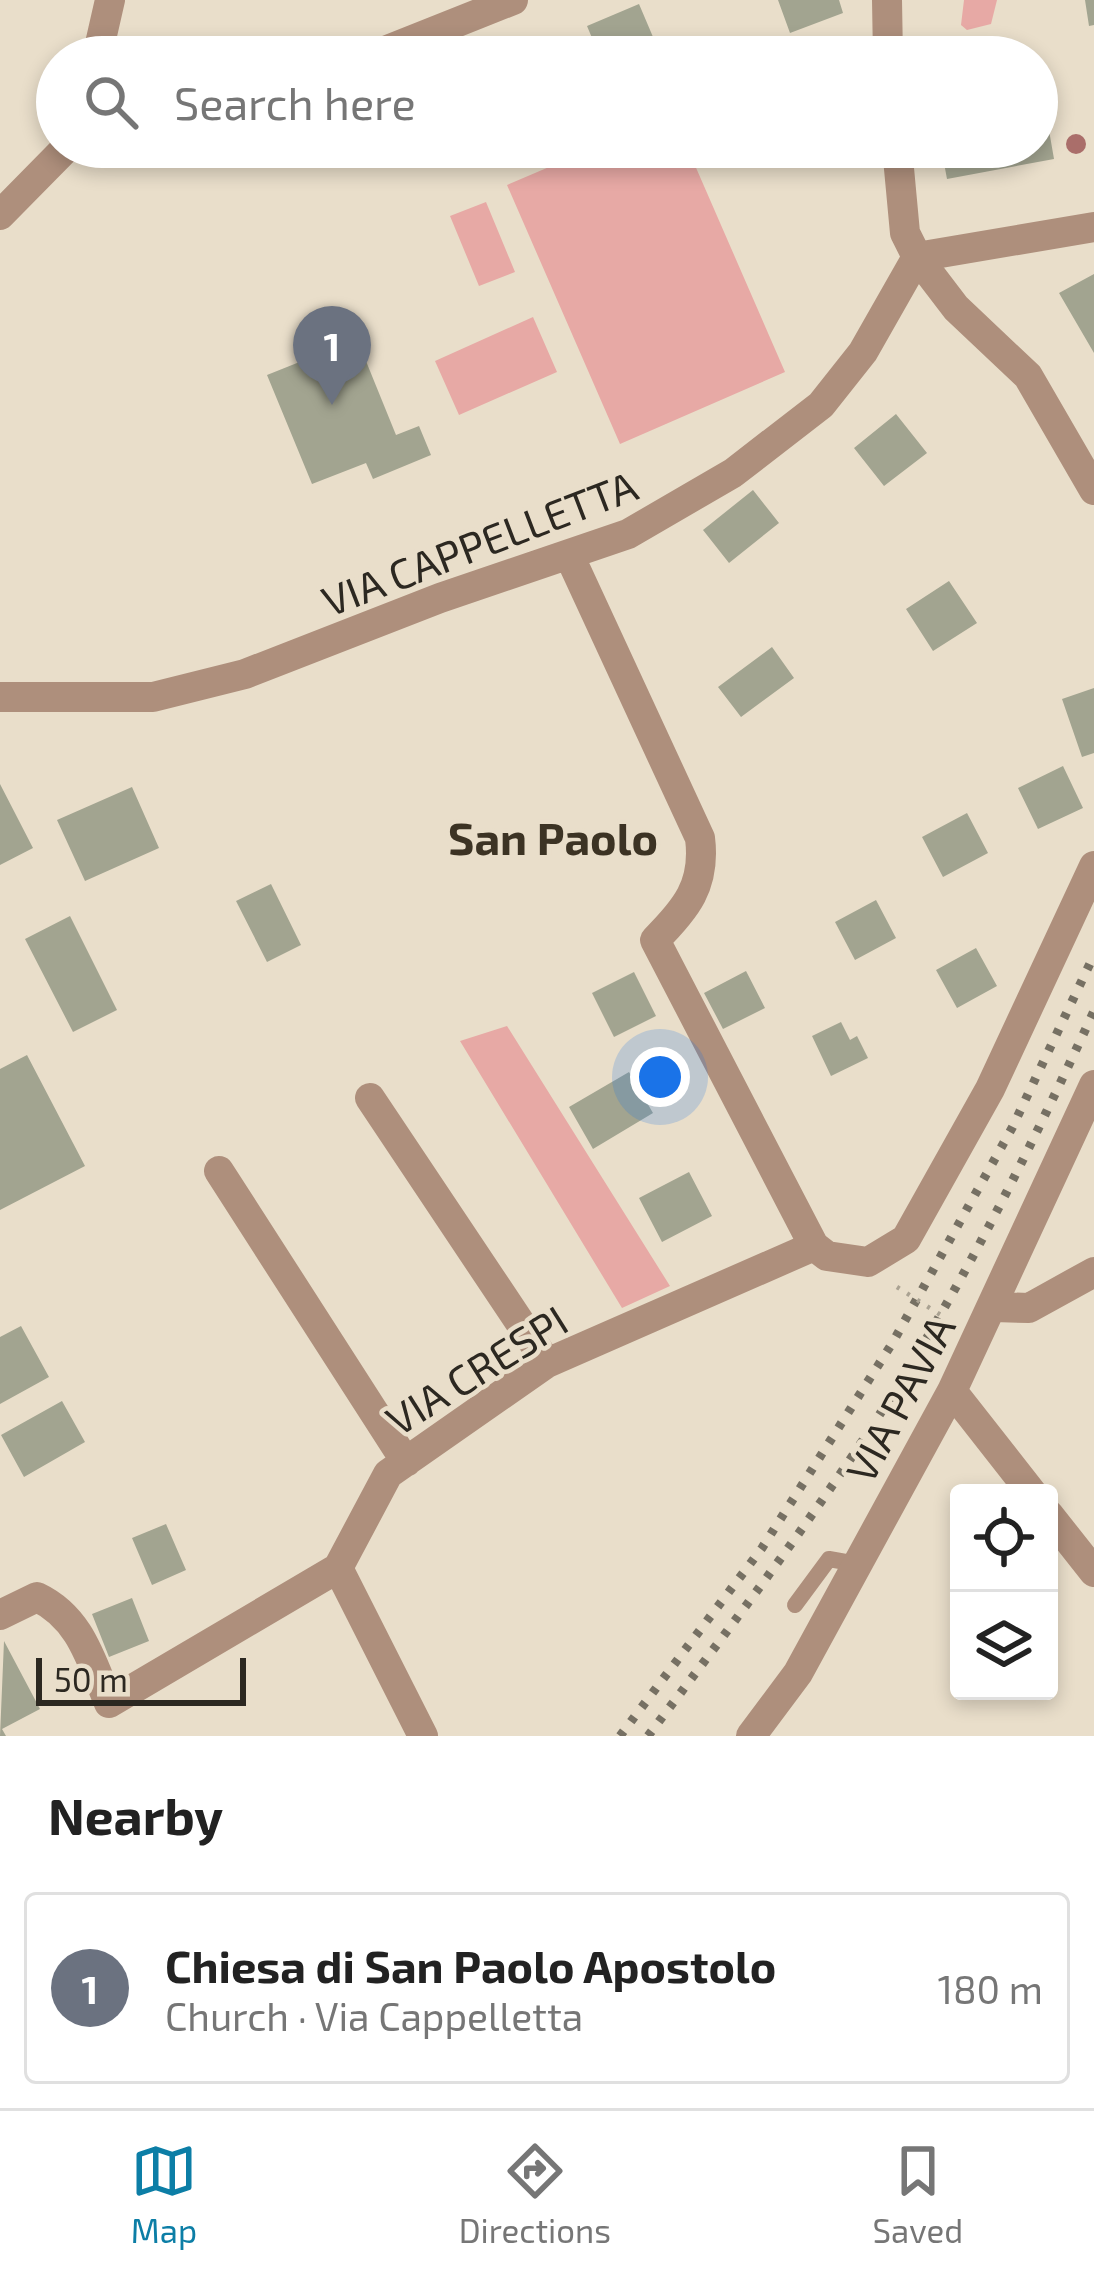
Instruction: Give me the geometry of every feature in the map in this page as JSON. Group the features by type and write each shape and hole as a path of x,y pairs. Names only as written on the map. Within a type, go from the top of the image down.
{"street":[{"path":"102,36 110,0"},
{"path":"423,36 513,0"},
{"path":"887,0 888,36"},
{"path":"0,215 46,168"},
{"path":"899,168 905,233 917,257 956,308 1028,376 1094,490"},
{"path":"917,257 1094,226"},
{"name":"VIA CAPPELLETTA","path":"0,698 123,700 285,662 440,598 570,556 670,512 734,473 821,405 862,352 917,257"},
{"path":"570,556 700,838 698,886 687,908 655,940 814,1246 827,1256 868,1262 906,1239 1001,1069 1094,866"},
{"name":"VIA PAVIA","path":"752,1736 797,1673 952,1391 1094,1085"},
{"path":"370,1098 547,1363"},
{"path":"219,1172 406,1462"},
{"name":"VIA CRESPI","path":"338,1568 388,1474 547,1363 814,1246"},
{"path":"994,1307 1029,1307 1094,1272"},
{"path":"952,1391 1025,1484"},
{"path":"1058,1526 1094,1572"},
{"path":"0,1615 37,1598 60,1608 76,1627 109,1703 338,1568 422,1736"}],"lane":[{"path":"795,1605 829,1558 857,1564"}],"path":[{"path":"897,1287 946,1319 895,1408 931,1430"}],"shaded area":[{"path":"964,0 997,0 991,24 967,30 961,25"},
{"path":"547,168 696,168 785,372 620,444 507,185"},
{"path":"486,202 515,272 479,286 450,216"},
{"path":"533,317 557,372 459,415 435,361"},
{"path":"507,1026 670,1286 622,1308 460,1041"}],"building":[{"path":"778,0 839,0 843,13 790,33"},
{"path":"1085,0 1094,0 1094,25 1089,26"},
{"path":"639,4 653,36 591,36 587,26"},
{"path":"945,168 1006,168 947,179"},
{"path":"1094,274 1094,353 1059,293"},
{"path":"357,339 396,435 419,426 431,455 373,479 366,463 312,484 267,375"},
{"path":"896,414 927,453 884,486 854,448"},
{"path":"753,490 779,523 729,563 703,530"},
{"path":"949,581 977,623 933,651 906,609"},
{"path":"772,647 794,678 741,717 718,687"},
{"path":"1094,688 1094,753 1082,757 1062,699"},
{"path":"1063,766 1083,808 1038,829 1018,788"},
{"path":"0,784 33,848 0,865"},
{"path":"132,787 159,848 85,881 57,820"},
{"path":"967,813 988,853 943,877 922,837"},
{"path":"271,884 301,945 267,962 236,901"},
{"path":"876,900 896,938 855,960 835,922"},
{"path":"70,916 117,1010 73,1032 25,939"},
{"path":"976,948 997,986 957,1008 936,970"},
{"path":"746,971 765,1008 723,1029 704,993"},
{"path":"634,972 656,1016 614,1037 592,993"},
{"path":"841,1022 850,1040 857,1036 868,1058 831,1076 812,1036"},
{"path":"27,1055 85,1166 0,1210 0,1069"},
{"path":"629,1072 653,1113 593,1149 569,1107"},
{"path":"689,1172 712,1216 662,1242 639,1198"},
{"path":"21,1326 49,1377 0,1404 0,1337"},
{"path":"62,1401 85,1442 24,1477 1,1435"},
{"path":"166,1524 186,1570 152,1585 132,1538"},
{"path":"132,1598 149,1641 109,1657 92,1614"},
{"path":"4,1641 40,1709 2,1729 6,1736 0,1736"}],"railway":[{"path":"620,1736 762,1548 893,1342 1012,1128 1094,955"},
{"path":"648,1736 819,1505 883,1410 962,1276 1094,1011"}],"place":[{"name":"Chiesa di San Paolo Apostolo","path":"332,405"}],"district":[{"name":"San Paolo","path":"553,837"}]}
